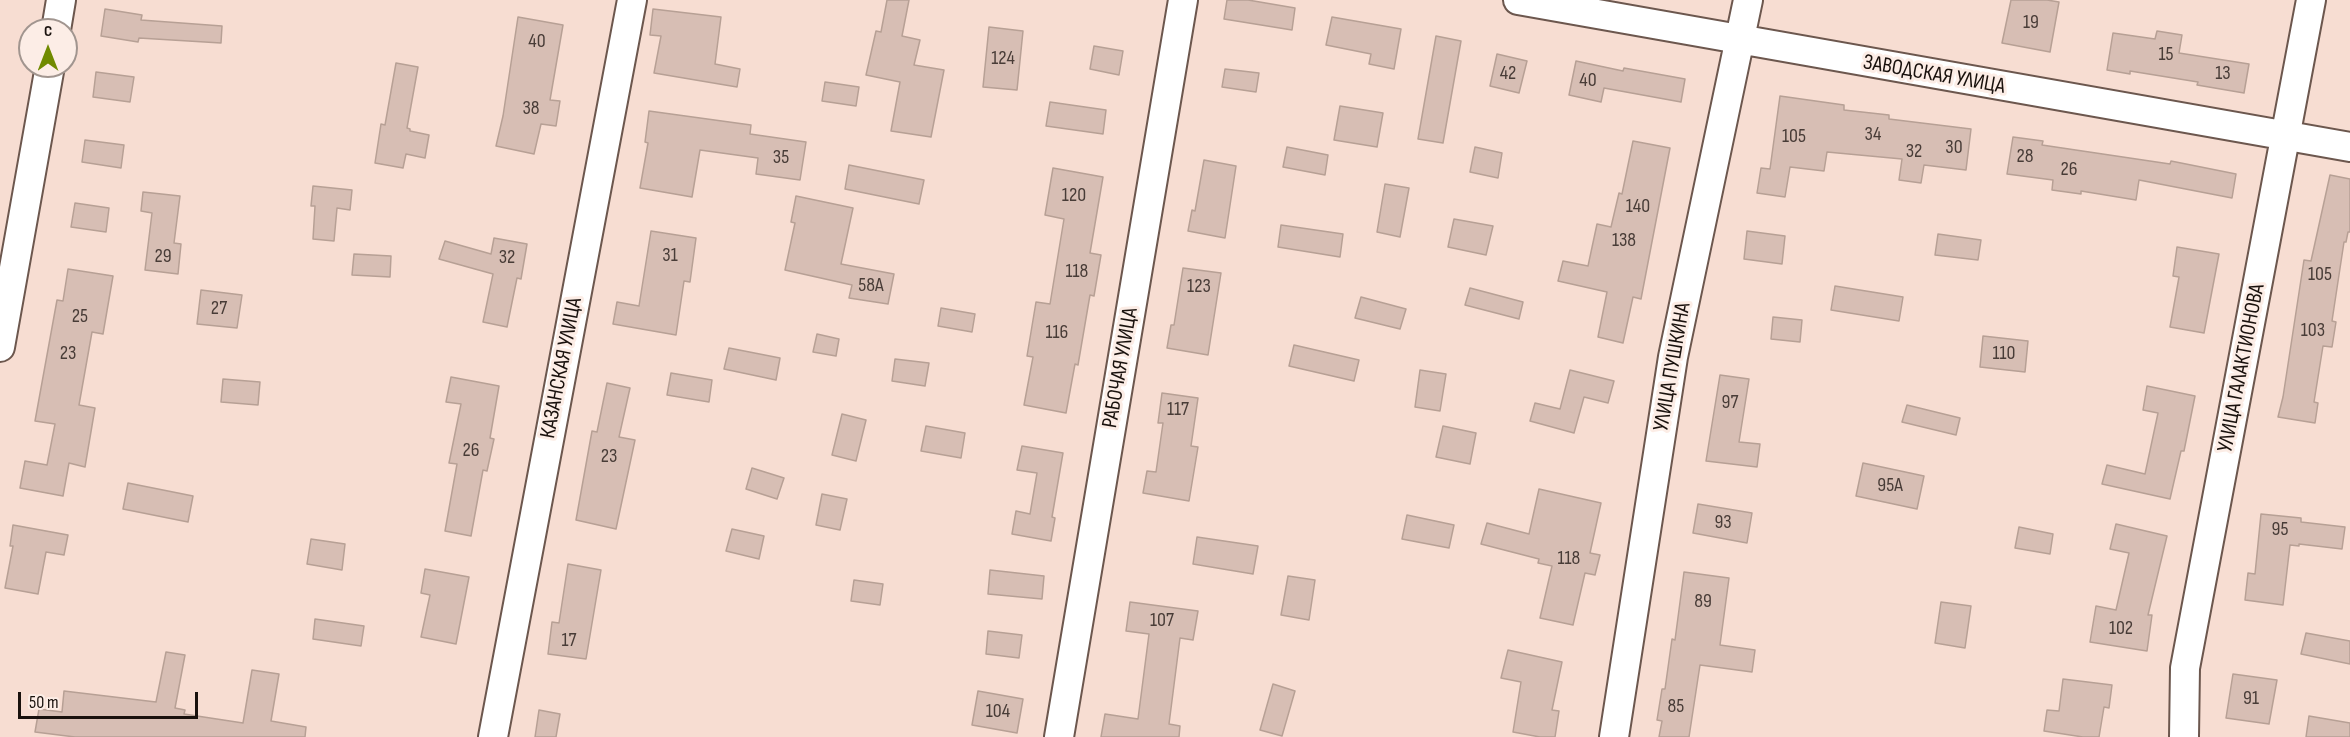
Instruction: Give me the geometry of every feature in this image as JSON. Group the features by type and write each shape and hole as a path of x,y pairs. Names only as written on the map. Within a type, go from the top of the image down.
{"street":[{"path":"58,18 61,0"},
{"name":"КАЗАНСКАЯ УЛИЦА","path":"493,737 632,0"},
{"name":"РАБОЧАЯ УЛИЦА","path":"1059,737 1183,0"},
{"name":"ЗАВОДСКАЯ УЛИЦА","path":"1518,0 2350,147"},
{"name":"УЛИЦА ПУШКИНА","path":"1614,737 1673,357 1742,40 1748,0"},
{"name":"УЛИЦА ГАЛАКТИОНОВА","path":"2184,737 2185,668 2311,0"},
{"path":"0,347 48,78"}],"building":[{"path":"887,0 909,0 902,36 920,40 914,65 944,70 931,137 891,131 900,82 866,75 876,31 881,32"},
{"path":"1227,0 1248,0 1295,8 1292,30 1224,19"},
{"path":"2011,0 2059,2 2050,52 2002,43"},
{"path":"105,9 142,15 141,20 222,26 221,43 139,38 138,42 101,36"},
{"path":"653,9 721,17 715,64 740,69 737,87 654,73 661,36 650,35"},
{"path":"518,17 563,25 550,100 560,101 556,126 541,124 534,154 496,146 503,116"},
{"path":"1332,17 1401,29 1394,69 1369,64 1371,54 1326,45"},
{"path":"989,27 1023,31 1017,90 983,87"},
{"path":"2157,31 2182,35 2179,53 2249,64 2244,93 2197,85 2198,82 2130,71 2130,74 2107,70 2113,33 2155,39"},
{"path":"1436,36 1461,41 1443,143 1418,139"},
{"path":"1094,46 1123,51 1119,75 1090,69"},
{"path":"1497,54 1527,61 1519,93 1490,86"},
{"path":"1576,61 1623,71 1624,68 1685,79 1681,102 1604,88 1601,102 1569,95"},
{"path":"396,63 418,67 407,128 410,131 429,135 425,158 406,154 403,168 375,163 381,124 385,125"},
{"path":"1225,69 1259,73 1256,92 1222,87"},
{"path":"96,72 134,77 130,102 93,97"},
{"path":"825,82 859,87 856,106 822,101"},
{"path":"1780,96 1844,105 1844,110 1889,115 1889,119 1971,129 1966,170 1924,165 1921,183 1899,180 1902,159 1827,152 1824,171 1790,167 1785,197 1757,193 1761,168 1770,169"},
{"path":"1050,102 1106,110 1103,134 1046,126"},
{"path":"1340,106 1383,113 1377,147 1334,140"},
{"path":"649,111 751,125 750,134 806,142 800,180 756,174 758,158 700,150 692,197 640,188 648,143 645,142"},
{"path":"2013,137 2043,141 2042,145 2170,164 2171,161 2236,174 2232,198 2139,180 2136,200 2081,191 2081,194 2052,190 2053,180 2007,174"},
{"path":"85,140 124,145 121,168 82,162"},
{"path":"1633,141 1670,148 1641,299 1633,297 1623,343 1598,337 1607,292 1558,281 1563,261 1588,266 1597,224 1611,227 1619,193 1622,194"},
{"path":"1287,147 1328,155 1325,175 1283,167"},
{"path":"1475,147 1502,153 1498,178 1470,172"},
{"path":"1204,160 1236,166 1225,238 1188,231 1192,210 1195,211"},
{"path":"849,165 924,180 919,204 845,189"},
{"path":"1053,168 1103,177 1090,253 1101,255 1094,296 1090,295 1078,365 1075,364 1066,413 1024,405 1033,357 1027,356 1036,302 1050,304 1064,219 1045,215"},
{"path":"2330,175 2350,179 2350,232 2344,242 2332,321 2336,322 2332,347 2323,346 2314,402 2318,403 2315,423 2278,417 2304,260 2311,261"},
{"path":"1385,184 1409,188 1400,237 1377,232"},
{"path":"313,186 352,190 350,210 337,208 334,241 313,239 315,206 311,206"},
{"path":"143,192 180,196 174,243 181,244 178,274 145,270 152,213 141,211"},
{"path":"796,196 853,208 841,264 894,274 888,304 849,298 852,285 785,270 795,223 791,222"},
{"path":"75,203 109,208 106,232 71,227"},
{"path":"1454,219 1493,226 1486,255 1448,247"},
{"path":"1281,225 1343,234 1340,257 1278,247"},
{"path":"651,231 696,238 690,282 684,281 676,335 613,324 617,302 639,306"},
{"path":"1747,231 1785,236 1782,264 1744,259"},
{"path":"1938,234 1981,240 1978,260 1935,255"},
{"path":"494,238 527,244 521,279 517,278 507,327 483,322 493,274 439,259 445,241 491,254"},
{"path":"2177,247 2219,254 2204,333 2170,327 2179,277 2173,276"},
{"path":"354,254 391,256 390,277 352,275"},
{"path":"1183,268 1221,273 1208,355 1167,348 1171,325 1174,325"},
{"path":"68,269 113,276 103,334 92,332 79,405 95,408 85,467 69,463 63,496 20,488 25,461 47,465 55,424 35,421 57,300 63,301"},
{"path":"1835,286 1903,297 1899,321 1831,310"},
{"path":"1470,288 1523,302 1519,319 1465,305"},
{"path":"201,290 242,295 237,328 197,324"},
{"path":"1361,297 1406,309 1400,329 1355,318"},
{"path":"941,308 975,314 972,332 938,326"},
{"path":"1773,317 1802,320 1800,342 1771,339"},
{"path":"817,334 839,339 836,356 813,352"},
{"path":"1983,336 2028,341 2025,372 1980,367"},
{"path":"1294,345 1359,360 1354,381 1289,366"},
{"path":"729,348 780,358 776,380 724,369"},
{"path":"895,359 929,363 925,386 892,381"},
{"path":"1420,370 1446,374 1440,411 1415,407"},
{"path":"1570,370 1614,381 1608,403 1584,397 1574,433 1530,421 1535,403 1560,409"},
{"path":"671,373 712,380 709,402 667,395"},
{"path":"1720,375 1749,379 1739,442 1760,444 1757,467 1706,461"},
{"path":"451,377 499,386 490,438 494,439 487,471 483,470 471,536 445,531 457,464 449,463 461,404 446,402"},
{"path":"223,379 260,382 258,405 221,402"},
{"path":"607,383 630,388 619,437 635,440 616,529 576,520 592,431 597,432"},
{"path":"2147,386 2195,396 2184,451 2181,451 2170,499 2102,484 2107,465 2145,474 2158,413 2143,410"},
{"path":"1162,393 1198,398 1191,446 1198,447 1189,501 1143,493 1147,471 1156,472 1163,423 1158,423"},
{"path":"1907,405 1960,418 1956,435 1902,422"},
{"path":"842,414 866,420 856,461 832,455"},
{"path":"926,426 965,433 961,458 921,451"},
{"path":"1443,426 1476,433 1470,464 1436,457"},
{"path":"1022,446 1063,453 1052,517 1055,518 1051,541 1012,534 1016,511 1030,514 1037,473 1017,470"},
{"path":"1863,463 1924,476 1917,509 1856,496"},
{"path":"752,468 784,478 777,499 746,489"},
{"path":"128,483 193,496 188,522 123,509"},
{"path":"1539,489 1601,503 1590,553 1600,555 1595,575 1585,573 1573,625 1540,618 1552,566 1538,563 1539,559 1481,544 1487,523 1529,534"},
{"path":"822,494 847,499 840,530 816,525"},
{"path":"1698,504 1752,513 1747,543 1693,533"},
{"path":"2261,514 2301,518 2301,522 2345,527 2342,549 2290,545 2283,605 2245,600 2248,573 2255,574"},
{"path":"1407,515 1454,525 1449,548 1402,539"},
{"path":"2116,524 2167,536 2148,615 2152,615 2147,651 2090,642 2096,606 2116,610 2129,553 2110,549"},
{"path":"13,525 68,535 64,555 46,552 38,594 5,588 13,546 10,546"},
{"path":"2019,527 2053,534 2050,554 2015,548"},
{"path":"732,529 764,536 759,559 726,551"},
{"path":"1197,537 1258,546 1253,574 1193,564"},
{"path":"311,539 345,544 342,570 307,564"},
{"path":"568,564 601,570 586,659 548,654 552,622 559,623"},
{"path":"425,569 469,577 456,644 421,637 430,595 421,593"},
{"path":"990,570 1044,576 1042,599 988,594"},
{"path":"1684,572 1729,578 1720,645 1755,650 1752,672 1700,665 1689,737 1659,737 1662,721 1657,720 1662,689 1665,689 1672,639 1675,640"},
{"path":"1288,576 1315,580 1309,620 1281,615"},
{"path":"854,580 883,584 880,605 851,601"},
{"path":"1130,602 1198,611 1193,640 1180,638 1169,724 1180,726 1179,737 1101,737 1105,714 1138,719 1149,634 1126,631"},
{"path":"1941,602 1971,606 1965,648 1935,643"},
{"path":"315,619 364,626 361,646 313,639"},
{"path":"988,631 1022,635 1019,658 986,654"},
{"path":"2306,633 2350,641 2350,664 2301,654"},
{"path":"1508,650 1562,662 1552,710 1559,711 1555,737 1513,732 1521,682 1501,678"},
{"path":"166,652 185,655 175,708 185,710 184,714 243,723 252,670 279,674 271,721 306,727 305,737 75,737 35,732 39,709 62,712 64,691 156,702"},
{"path":"2233,674 2277,680 2269,724 2226,718"},
{"path":"2063,679 2112,685 2109,708 2104,707 2099,737 2044,731 2047,710 2059,711"},
{"path":"1273,684 1295,691 1282,736 1260,730"},
{"path":"978,691 1023,699 1017,733 972,725"},
{"path":"539,710 560,714 556,737 535,737"},
{"path":"2309,716 2350,723 2350,737 2306,737"}]}
